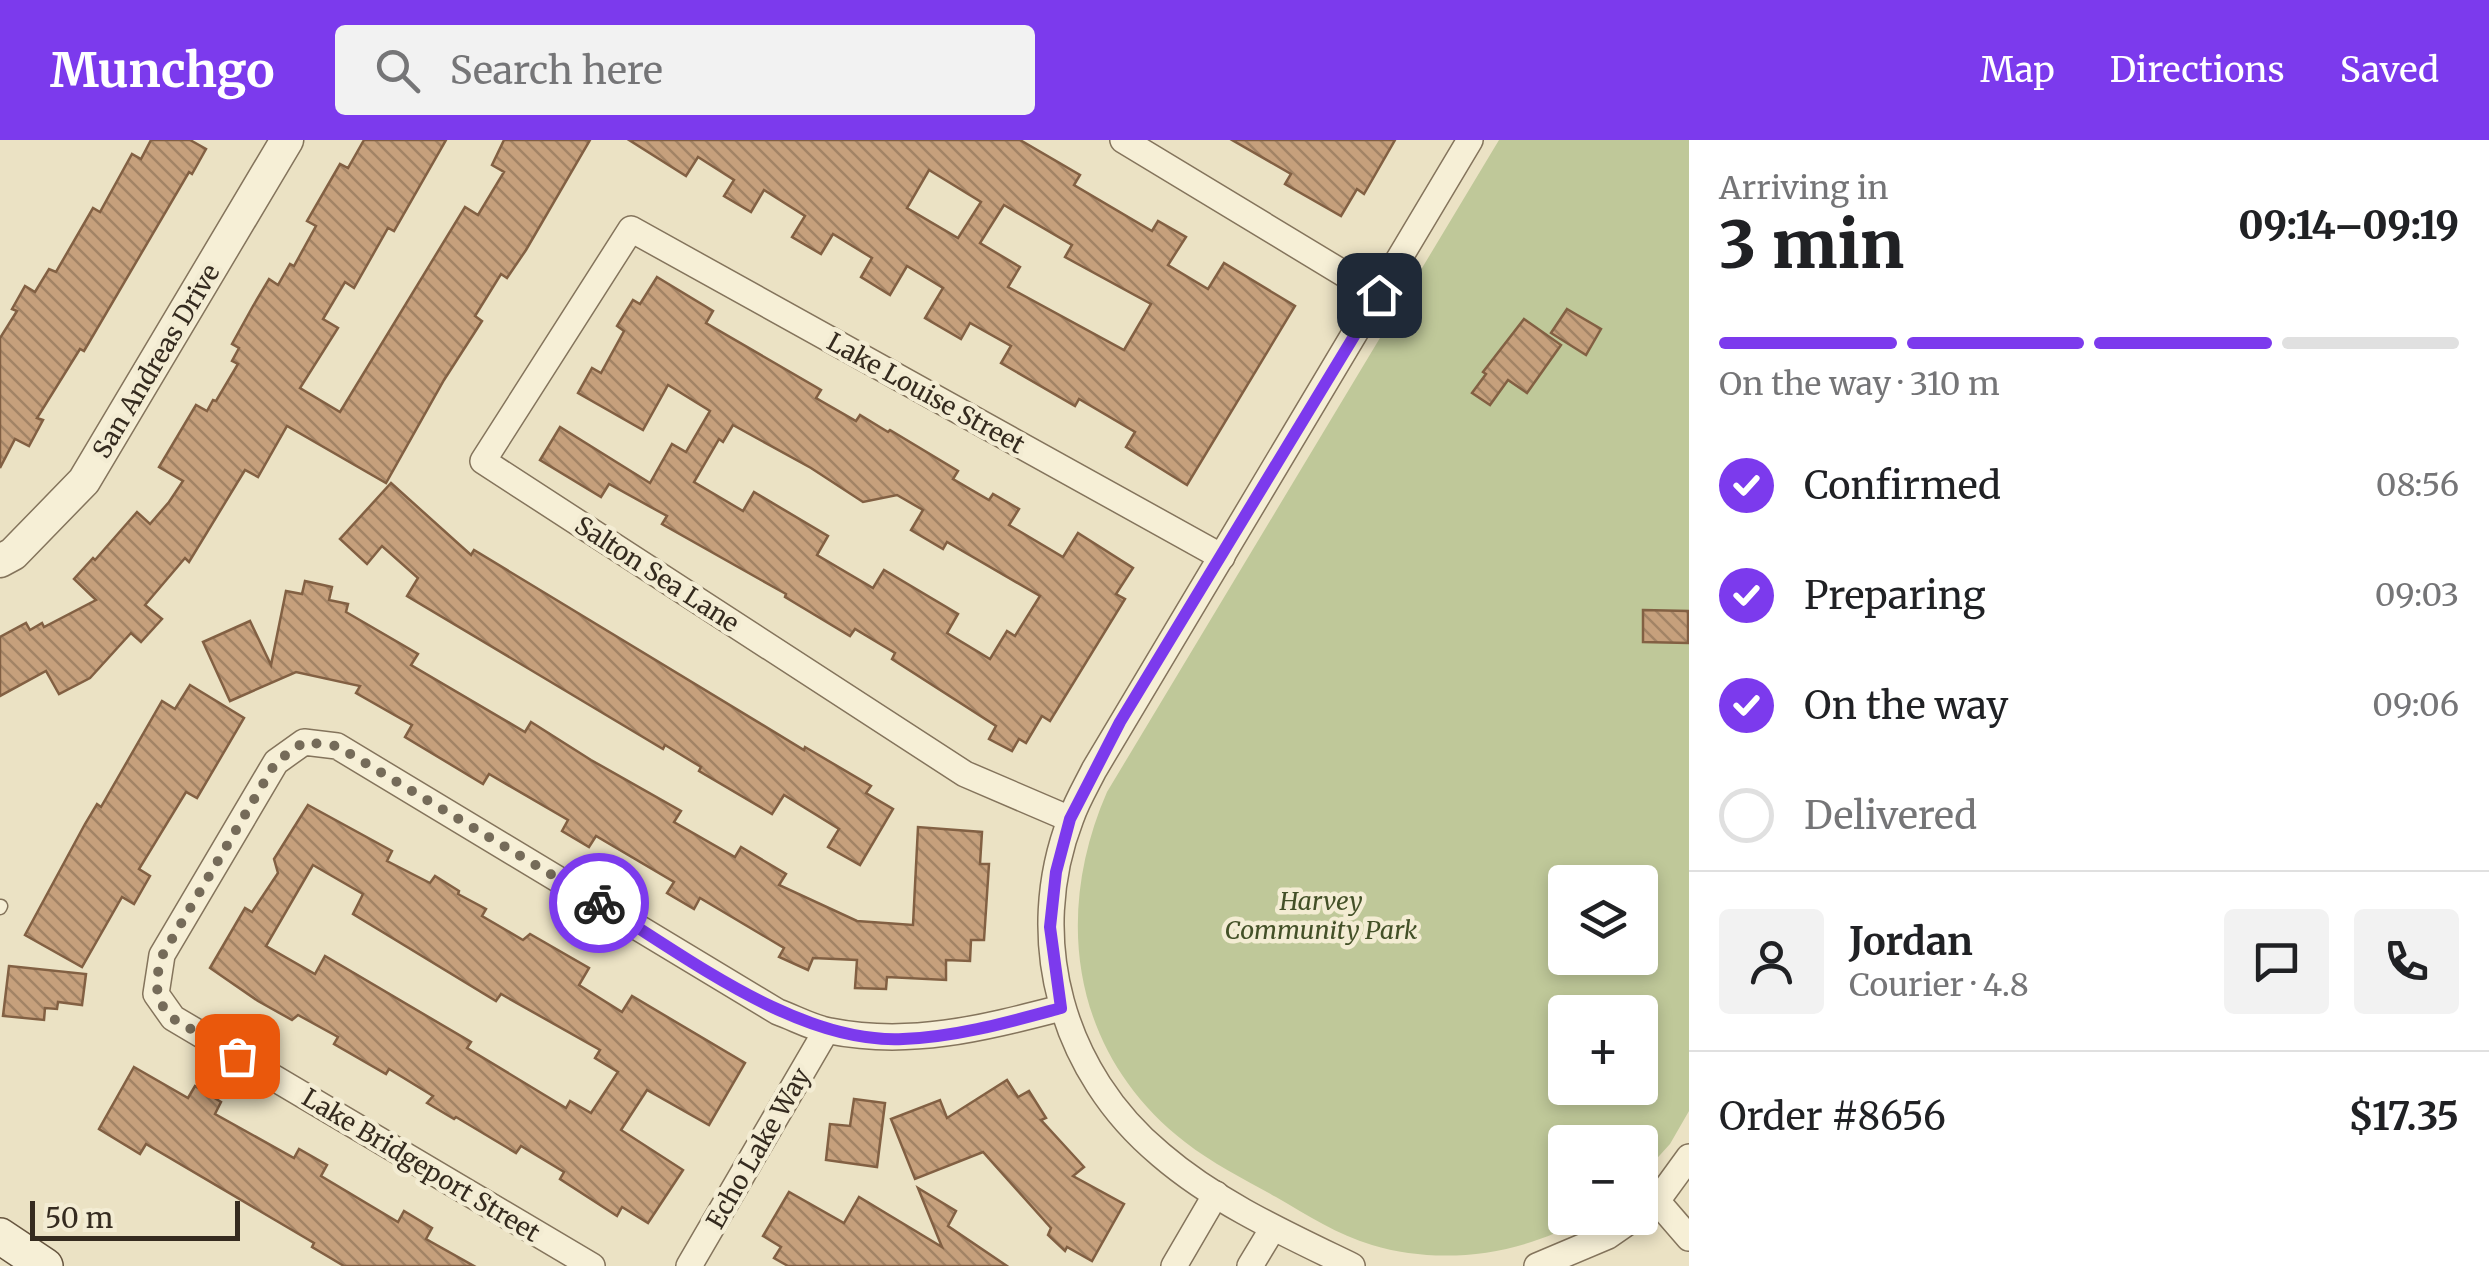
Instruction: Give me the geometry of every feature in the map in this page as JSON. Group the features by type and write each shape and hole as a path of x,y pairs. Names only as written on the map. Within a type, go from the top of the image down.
{"main road":[{"path":"0,1236 45,1266"}],"street":[{"name":"San Andreas Drive","path":"0,561 12,554 84,481 287,140"},
{"path":"1123,140 1379,295"},
{"path":"1352,1266 1273,1228 1216,1194 1161,1155 1118,1112 1084,1061 1061,1008 1050,927 1056,872 1070,819 1120,722 1470,140"},
{"name":"Lake Louise Street","path":"631,229 1222,558"},
{"name":"Salton Sea Lane","path":"631,229 483,461 964,774 1070,819"},
{"name":"Lake Bridgeport Street","path":"592,1266 172,1018 156,994 162,956 276,762 304,742 337,746 778,1012 826,1031"},
{"path":"826,1031 900,1040 981,1029 1061,1008"},
{"name":"Echo Lake Way","path":"689,1266 826,1031"},
{"path":"1658,1194 1689,1157"},
{"path":"1174,1266 1216,1194"},
{"path":"1658,1219 1689,1238"},
{"path":"1250,1266 1273,1228"},
{"path":"1537,1266 1609,1235"}],"green space":[{"name":"Harvey Community Park","path":"1499,140 1689,140 1689,1111 1670,1144 1658,1157 1658,1125 1548,1125 1551,1235 1508,1248 1426,1255 1372,1245 1323,1224 1185,1142 1147,1107 1118,1068 1097,1026 1083,982 1078,935 1080,888 1090,840 1107,792"}],"building":[{"path":"151,140 190,140 206,149 84,351 80,349 37,418 43,420 29,446 15,439 0,468 0,338 17,311 12,309 25,286 35,292 49,269 56,272 93,208 100,212 132,154 141,159"},
{"path":"364,140 446,140 394,231 388,228 354,288 345,282 323,319 338,328 300,388 340,412 465,207 478,215 504,172 492,165 504,140 590,140 526,250 507,278 501,274 475,316 482,321 386,483 287,426 258,477 245,470 189,562 185,558 145,605 162,619 141,642 131,633 90,678 59,694 46,671 0,696 0,637 26,623 30,630 42,623 44,627 96,600 74,579 137,512 150,524 183,481 159,467 196,405 207,411 216,401 238,364 232,361 239,348 232,344 253,306 269,279 278,285 290,264 294,266 316,226 307,221 340,164 348,168"},
{"path":"629,140 1020,140 1080,175 1074,185 1152,231 1158,221 1186,237 1168,265 1208,289 1224,263 1295,306 1187,485 1126,447 1135,432 1079,399 1075,406 1001,363 1011,346 970,323 961,339 925,318 943,288 907,266 890,295 861,277 872,258 833,234 821,254 792,237 805,216 764,190 751,212 724,196 734,180 698,157 686,176","holes":["929,170 981,202 958,238 907,208","1004,205 1072,245 1065,257 1151,304 1124,350 1008,287 1020,267 980,243"]},
{"path":"1232,140 1395,140 1364,194 1357,189 1341,216 1285,184 1291,174"},
{"path":"657,277 713,311 706,323 821,390 816,398 856,421 860,415 890,430 958,471 953,479 989,500 993,494 1019,509 1009,525 1063,557 1078,533 1133,568 1116,594 1125,599 1050,721 1042,716 1026,743 1019,739 1012,751 989,739 996,726 892,659 895,653 855,629 850,636 785,597 786,594 662,524 667,516 609,484 601,497 540,460 560,427 650,483 672,444 686,452 710,411 668,385 643,430 578,393 592,368 601,373 624,331 617,326 633,300 640,304","holes":["733,425 863,502 897,495 923,510 911,530 943,549 947,542 1040,596 1015,636 1007,631 990,659 947,633 958,614 884,570 873,588 817,555 828,536 754,492 743,511 694,482 719,439 723,442"]},
{"path":"1567,309 1601,329 1586,355 1551,333"},
{"path":"1524,319 1561,345 1527,393 1508,380 1490,405 1472,393 1486,374 1483,372"},
{"path":"391,483 471,555 474,550 804,750 805,747 871,786 866,793 893,809 860,865 828,847 839,829 784,795 772,814 699,771 701,767 665,745 663,749 407,596 418,578 382,546 367,564 340,539"},
{"path":"305,581 332,587 329,600 348,604 346,612 418,654 411,665 525,732 531,722 681,811 674,822 735,857 741,847 786,874 779,885 857,921 913,925 918,827 982,832 980,864 989,864 984,940 971,940 970,961 946,960 946,980 887,977 886,989 855,988 857,960 813,958 808,970 779,957 784,948 700,898 694,909 667,893 674,882 596,836 589,847 562,831 568,820 489,774 483,784 405,737 412,725 356,693 360,686 296,672 230,701 203,642 250,621 271,665 286,591 302,594"},
{"path":"1643,610 1688,611 1688,643 1643,642"},
{"path":"190,685 244,718 197,798 186,792 139,869 150,876 134,904 122,897 82,967 25,935 85,824 97,804 101,807 162,701 175,709"},
{"path":"308,805 392,851 387,861 430,883 435,876 459,891 458,894 486,909 482,916 523,940 530,934 589,968 579,985 622,1012 632,996 745,1063 709,1125 647,1090 621,1130 683,1170 648,1223 622,1207 617,1216 560,1179 564,1172 521,1146 516,1153 454,1119 427,1103 433,1096 389,1069 386,1074 334,1044 338,1037 298,1015 292,1020 210,968 245,908 252,912 278,873 274,859","holes":["313,865 363,894 353,914 496,1001 501,994 600,1050 595,1058 618,1072 591,1113 570,1101 566,1108 467,1048 471,1042 325,956 315,974 266,946"]},
{"path":"9,966 86,974 82,1005 58,1002 57,1009 45,1008 44,1020 3,1016"},
{"path":"134,1067 188,1098 195,1086 221,1102 215,1114 294,1158 299,1149 327,1165 321,1176 398,1222 404,1211 432,1228 426,1239 474,1266 344,1266 312,1247 314,1243 146,1144 140,1154 99,1129"},
{"path":"1007,1080 1018,1097 1029,1091 1046,1118 1041,1120 1084,1167 1073,1176 1124,1204 1092,1261 1067,1247 1065,1251 1048,1235 1051,1228 983,1152 915,1179 891,1119 940,1100 947,1118"},
{"path":"854,1099 885,1103 877,1167 826,1160 830,1124 850,1126"},
{"path":"918,1188 956,1211 948,1226 1007,1266 788,1266 774,1258 781,1247 763,1236 789,1192 844,1223 859,1197 942,1247"}],"way so far":[{"path":"237,1056 172,1018 156,994 157,974 162,956 276,762 304,742 337,746 599,903"}],"route":[{"path":"599,903 778,1012 826,1031 900,1040 981,1029 1061,1008 1050,927 1056,872 1070,819 1120,722 1379,295"}]}
